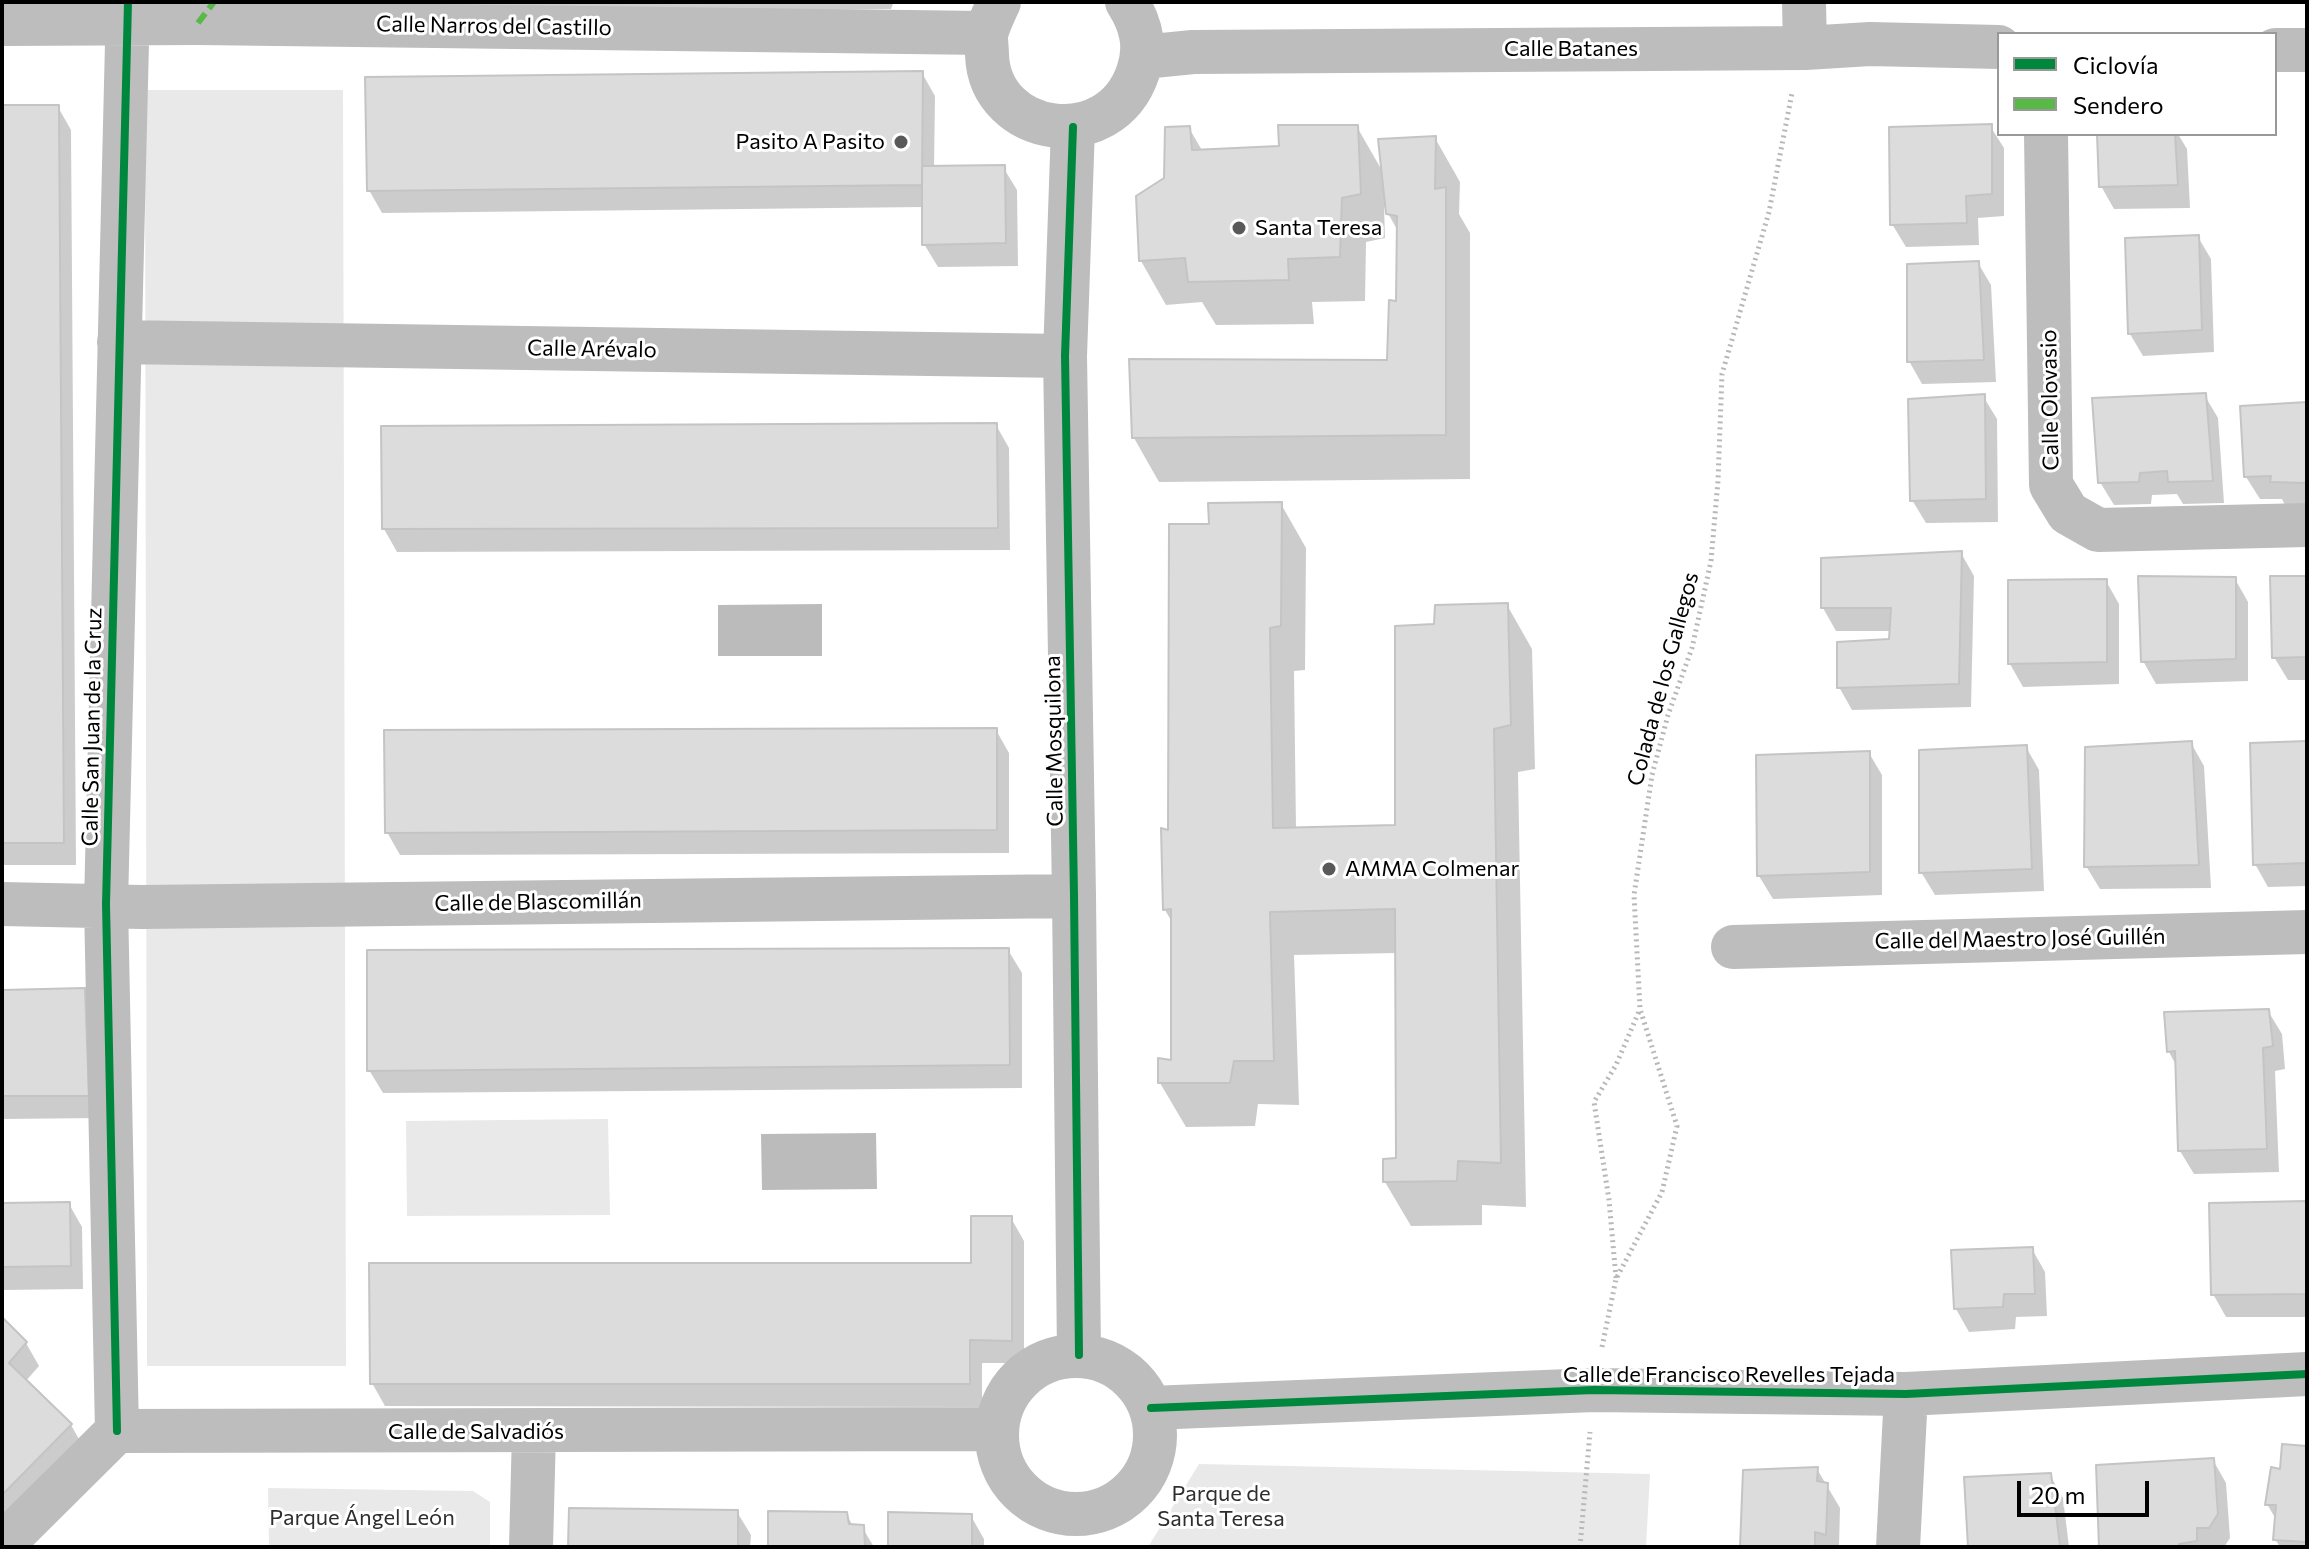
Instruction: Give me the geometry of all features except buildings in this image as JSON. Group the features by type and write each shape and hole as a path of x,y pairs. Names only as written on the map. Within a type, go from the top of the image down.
{"street":[{"path":"992,18 988,70 1006,103 1037,123 1073,127 1107,116 1132,90 1143,57 1140,22 1127,2"},
{"path":"1804,2 1805,48"},
{"name":"Calle Narros del Castillo","path":"2,24 128,13 872,30 992,18"},
{"name":"Calle San Juan de la Cruz","path":"117,1431 106,904 128,13"},
{"name":"Calle Batanes","path":"1143,57 1193,52 1805,48 1870,44 1997,47"},
{"path":"2277,50 2307,50"},
{"name":"Calle Mosquilona","path":"1073,127 1065,356 1079,1355"},
{"name":"Calle Olovasio","path":"2046,136 2051,485 2068,513 2098,530 2307,525"},
{"name":"Calle Arévalo","path":"119,342 1065,356"},
{"name":"Calle de Blascomillán","path":"2,904 142,907 1074,896"},
{"name":"Calle del Maestro José Guillén","path":"1733,947 2307,932"},
{"path":"1079,1355 1102,1359 1123,1370 1140,1387 1151,1408 1156,1432 1153,1457 1142,1480 1125,1498 1103,1510 1078,1531 1052,1511 1028,1499 1010,1480 999,1455 996,1429 1002,1405 1015,1384 1032,1367 1055,1357 1079,1355"},
{"name":"Calle de Francisco Revelles Tejada","path":"1151,1408 1594,1390 1906,1394 2307,1374"},
{"path":"1898,1547 1906,1394"},
{"name":"Calle de Salvadiós","path":"117,1431 996,1429"},
{"path":"2,1545 117,1431"},
{"path":"531,1547 534,1432"}],"path":[{"path":"1616,1279 1609,1200 1594,1102 1616,1065 1640,1009"}],"green space":[{"path":"145,90 343,90 346,1366 147,1366"},
{"path":"608,1119 610,1215 407,1216 406,1121"},
{"name":"Parque de Santa Teresa","path":"1199,1464 1650,1474 1646,1547 1148,1547"},
{"name":"Parque Ángel León","path":"268,1488 473,1491 490,1502 490,1547 269,1547"}],"shaded area":[{"path":"822,604 822,656 718,656 718,605"},
{"path":"876,1133 877,1189 762,1190 761,1134"}],"marked path":[{"path":"198,23 214,2"}],"cycle path":[{"path":"117,1431 106,904 128,2"},
{"path":"1073,127 1065,356 1079,1355"},
{"path":"1151,1408 1594,1390 1906,1394 2307,1374"}],"place":[{"name":"Pasito A Pasito","path":"901,142"},
{"name":"Santa Teresa","path":"1239,228"},
{"name":"AMMA Colmenar","path":"1329,869"}]}
